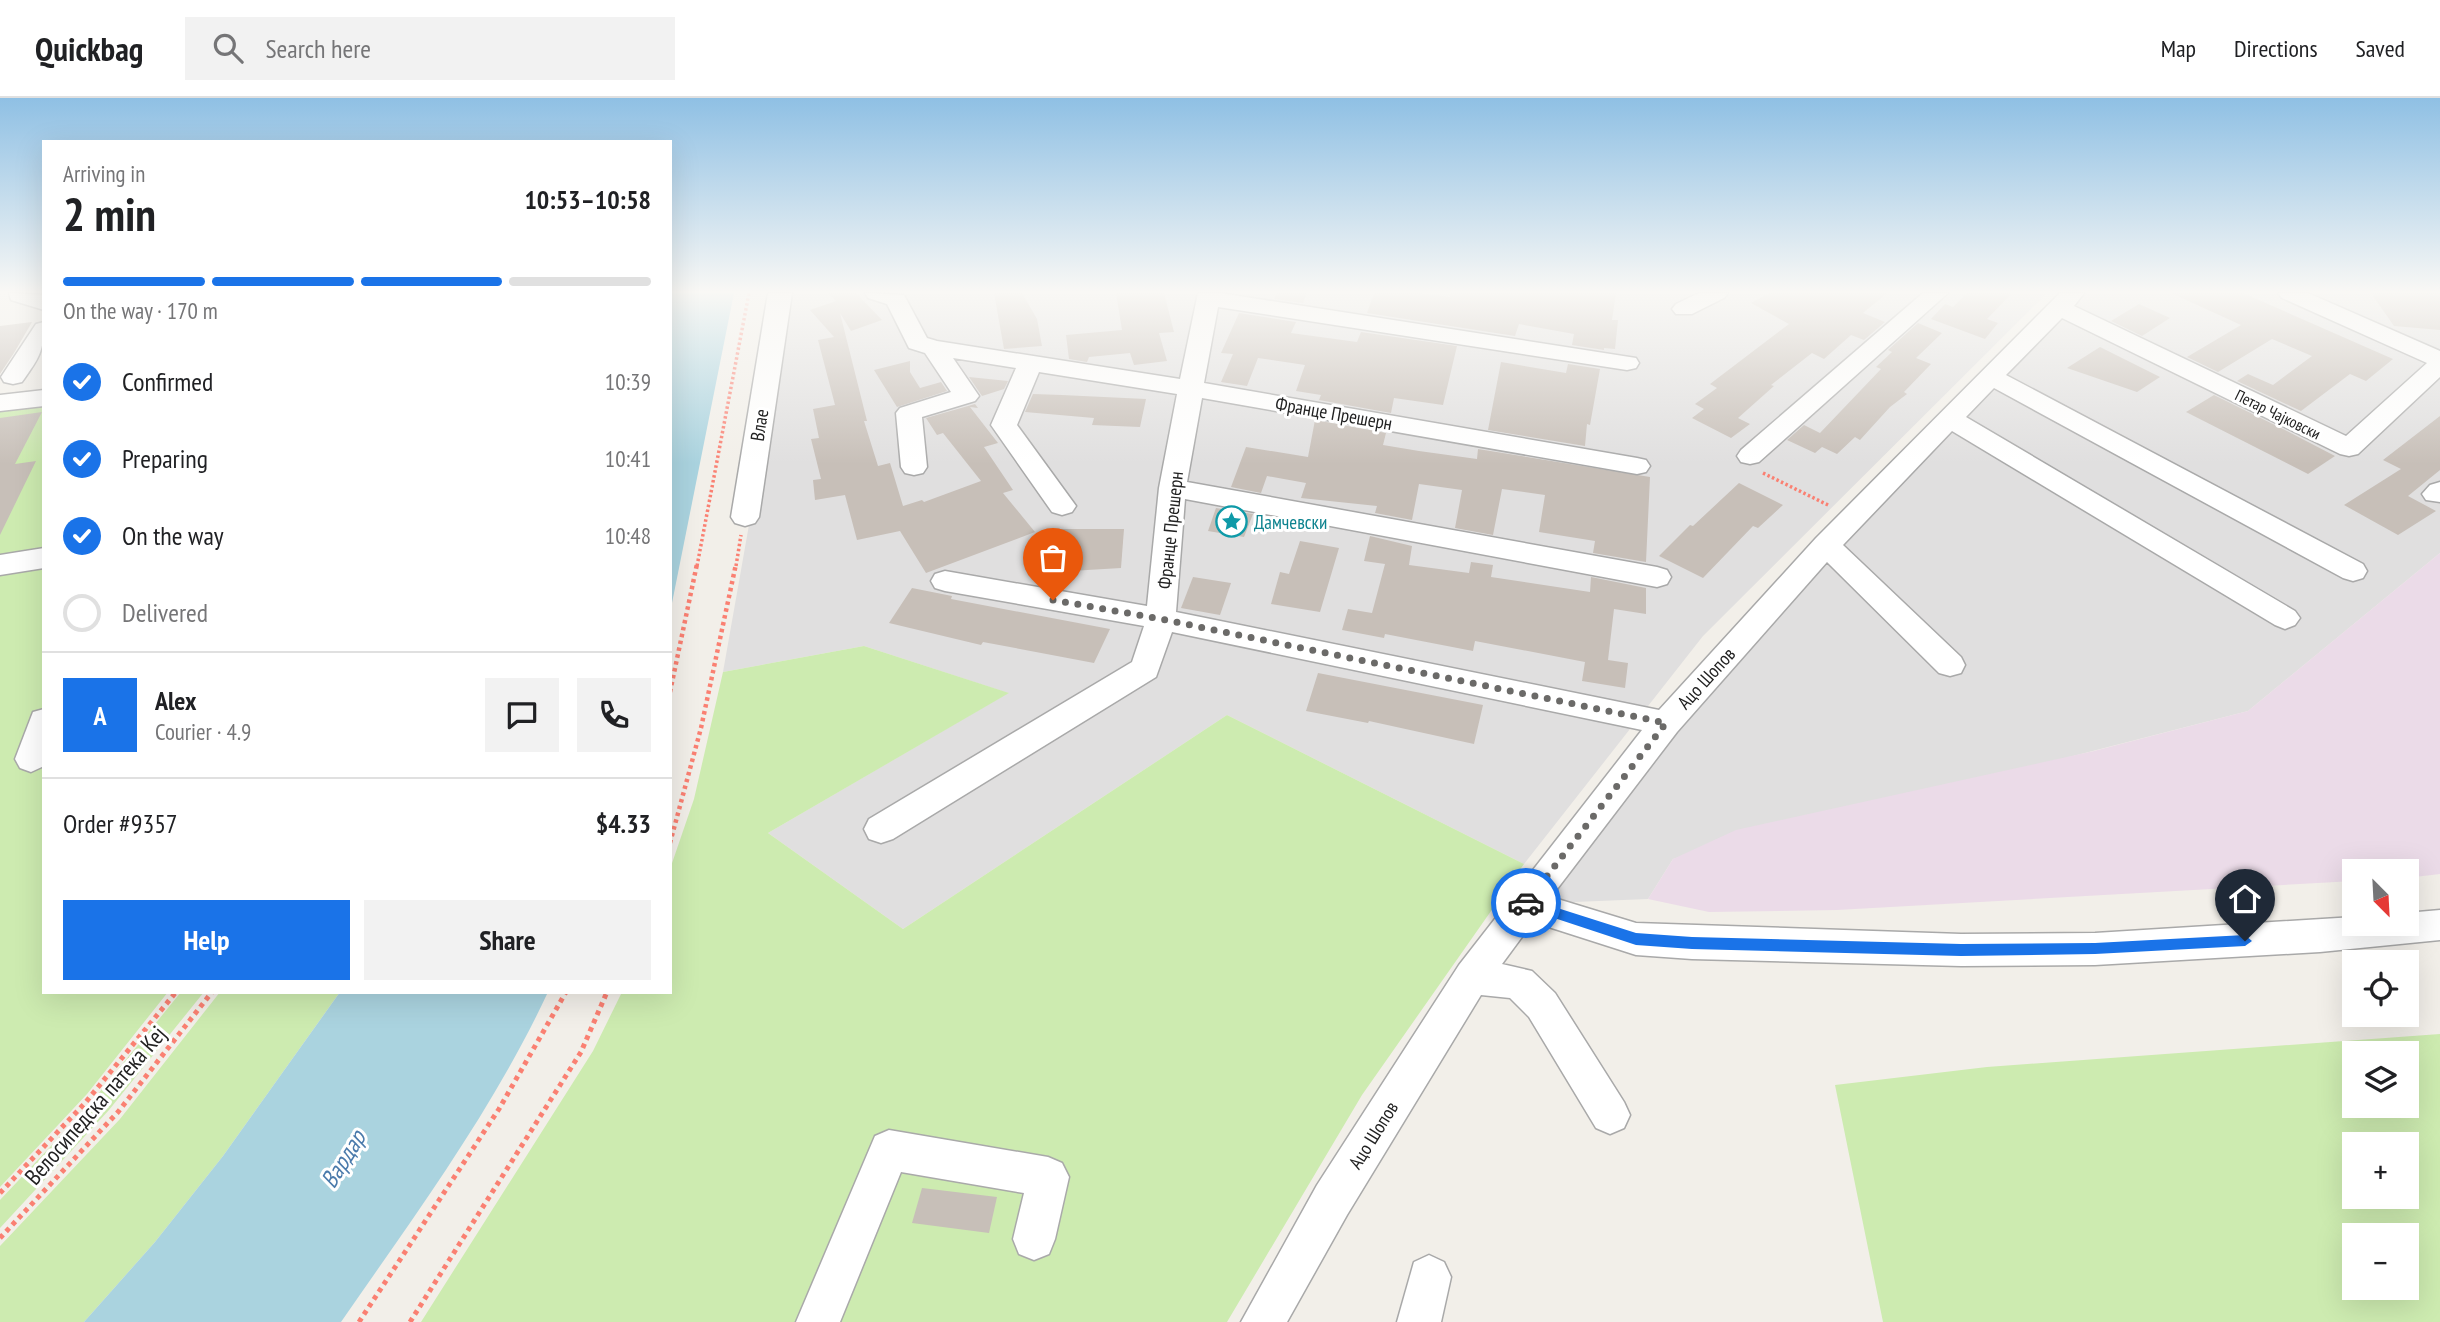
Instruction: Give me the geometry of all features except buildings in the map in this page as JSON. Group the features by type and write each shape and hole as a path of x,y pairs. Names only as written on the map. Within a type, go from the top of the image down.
{"street":[{"path":"3,390 30,350"},
{"name":"Влае","path":"745,517 771,350"},
{"path":"914,467 909,413 966,396 935,350"},
{"name":"Франце Прешерн","path":"948,350 1189,388 1637,466"},
{"name":"Францe Прешерн","path":"881,829 1146,669 1161,619 1172,488 1197,350"},
{"path":"1547,350 1628,363"},
{"path":"1750,457 1871,350"},
{"name":"Ацо Шопов","path":"1263,1322 1332,1200 1472,977 1525,904 1666,723 1826,545 2017,350"},
{"name":"Петар Чајковски","path":"2162,350 2349,448 2440,362 2414,350"},
{"path":"1030,363 1004,425 1062,506"},
{"path":"3,390 42,375"},
{"path":"1991,377 2353,570"},
{"path":"3,390 42,398"},
{"path":"1949,418 2286,618"},
{"path":"1172,488 1657,578"},
{"path":"1826,545 1950,665"},
{"path":"0,565 42,558"},
{"path":"945,581 1161,619 1666,723"},
{"path":"31,759 42,727"},
{"path":"1525,904 1636,939 1692,943 1961,950 2095,949 2320,936 2440,925"},
{"path":"1472,977 1519,983 1542,1005 1610,1115"},
{"path":"818,1322 889,1150 1048,1177 1034,1239"},
{"path":"1419,1322 1429,1277"}],"path":[{"path":"672,683 707,519 738,350"},
{"path":"1750,457 1742,462 1821,501"},
{"path":"672,836 697,754 721,650 745,517"},
{"path":"0,1193 85,1103 174,994"},
{"name":"Велосипедска патека Кеј","path":"0,1238 118,1112 210,994"},
{"path":"359,1322 499,1108 565,994"},
{"path":"410,1322 581,1052 606,994"}],"shaded area":[{"path":"780,350 1990,350 1703,636 1524,864 1227,715 903,929 768,833 1008,693 864,646 723,672"},
{"path":"2017,350 2440,350 2440,553 2248,711 1673,859 1648,899 1525,904"},
{"path":"2440,553 2440,874 2419,876 2419,859 2342,859 2342,882 1837,910 1709,912 1648,899 1673,859 1736,830 2094,751 2248,711"}],"green space":[{"path":"42,404 42,994 166,994 87,1094 0,1187 0,410"},
{"path":"864,646 1009,693 768,833 903,929 1227,715 1524,864 1362,1095 1227,1322 421,1322 593,1051 621,994 672,994 672,863 694,799 723,672"},
{"path":"179,994 202,994 109,1110 0,1228 0,1200 85,1110"},
{"path":"218,994 339,994 223,1156 155,1242 84,1322 0,1322 0,1246 120,1119"},
{"path":"2440,1034 2440,1322 1883,1322 1835,1085 1987,1067 2342,1041 2342,1118 2419,1118 2419,1041 2344,1041"}],"water":[{"path":"672,350 723,350 672,603"},
{"name":"Вардар","path":"339,994 547,994 478,1120 425,1202 341,1322 84,1322 155,1242 223,1156"}],"way so far":[{"path":"1053,600 1161,619 1666,723 1526,903"}],"place":[{"name":"Дамчевски","path":"1231,522"}],"route":[{"path":"1526,903 1636,939 1692,943 1961,950 2095,949 2245,941"}]}
